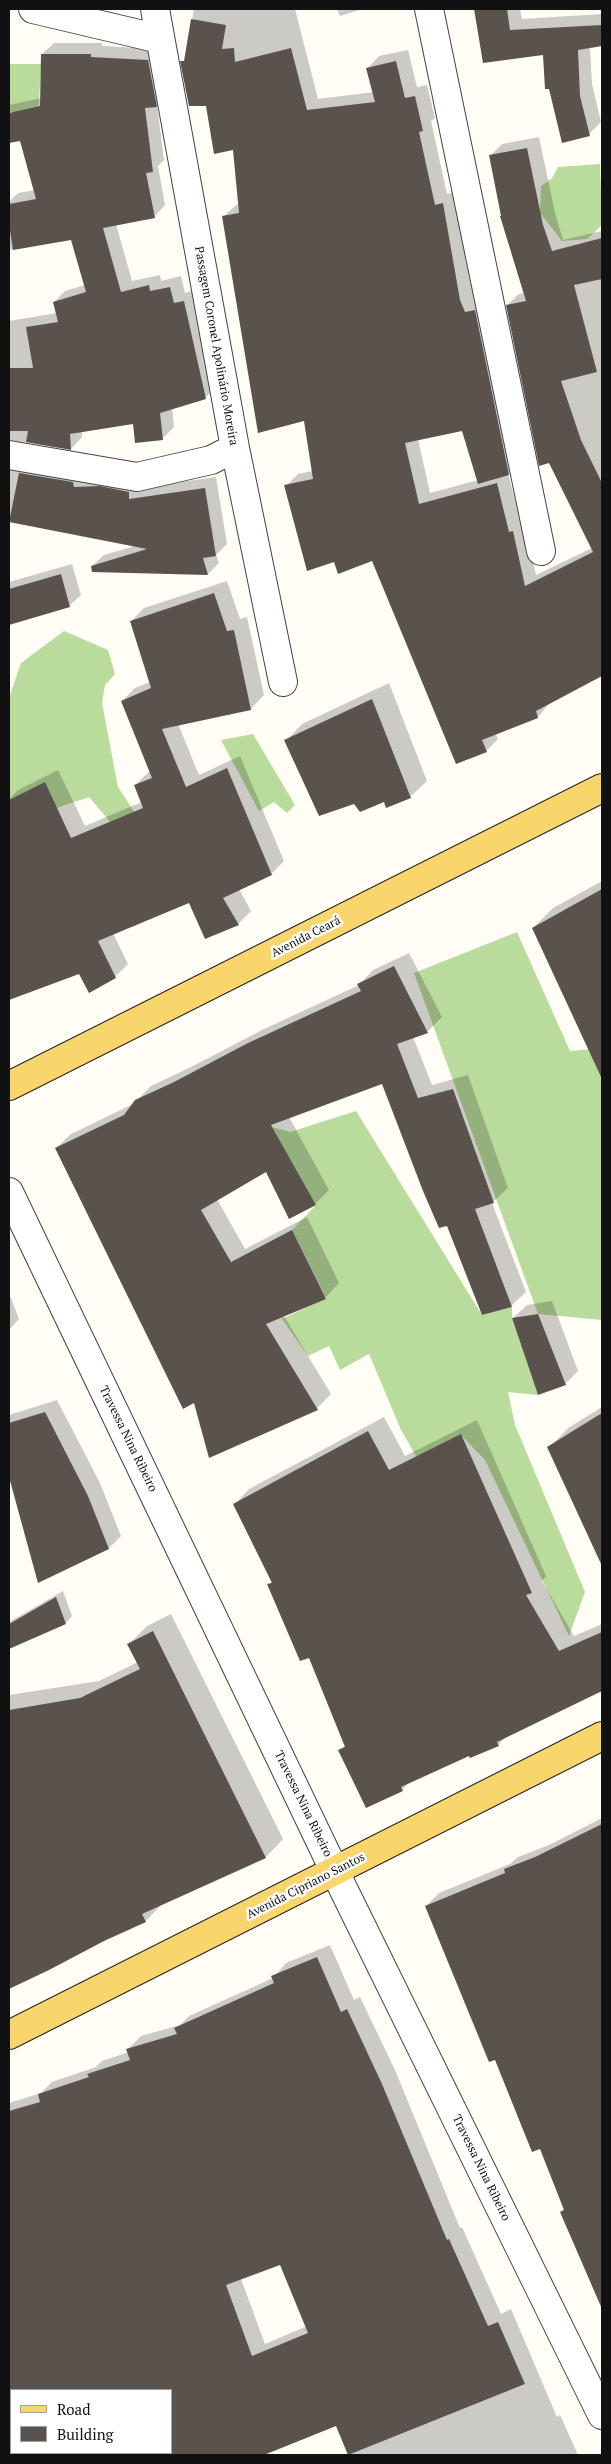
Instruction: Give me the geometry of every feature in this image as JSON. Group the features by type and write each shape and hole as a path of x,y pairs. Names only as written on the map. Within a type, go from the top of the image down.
{"main road":[{"name":"Avenida Ceará","path":"9,1086 602,788"},
{"name":"Avenida Cipriano Santos","path":"9,2035 602,1736"}],"street":[{"path":"33,9 160,40"},
{"name":"Passagem Coronel Apolinário Moreira","path":"155,9 235,448 282,682"},
{"path":"429,9 542,551"},
{"path":"9,455 137,477 211,460 235,448"},
{"name":"Travessa Nina Ribeiro","path":"9,1192 335,1872 602,2415"}],"green space":[{"path":"9,64 41,64 37,141 19,141 13,112 9,111"},
{"path":"600,164 602,225 587,239 562,241 540,213 541,186 552,178 558,167"},
{"path":"64,631 108,650 115,674 105,685 102,703 118,787 144,827 122,836 89,797 9,824 9,698 21,663"},
{"path":"253,734 295,805 287,813 274,802 259,811 221,740"},
{"path":"517,932 570,1051 602,1048 602,1320 538,1314 414,973"},
{"path":"356,1111 482,1315 512,1307 512,1318 538,1395 508,1392 515,1425 585,1592 569,1636 485,1460 461,1435 423,1468 401,1430 369,1354 340,1370 329,1346 308,1356 282,1319 326,1298 292,1230 316,1205 272,1127 290,1132"}],"building":[{"path":"474,9 507,9 510,30 602,25 602,46 578,50 580,96 590,136 562,143 549,89 545,89 543,55 483,63"},
{"path":"191,19 226,25 222,49 234,48 235,62 291,48 307,110 375,102 366,68 396,61 405,98 415,96 423,131 419,132 435,205 443,203 460,300 465,312 475,310 509,475 478,484 462,431 405,443 419,504 497,483 509,532 513,531 525,586 593,552 549,463 539,466 506,305 526,301 500,216 489,155 527,148 543,225 552,251 602,238 602,279 574,285 597,372 561,381 581,440 602,483 602,676 536,711 538,718 482,740 487,752 456,764 372,561 338,574 334,562 307,571 284,485 313,479 304,421 258,433 222,216 239,213 233,150 214,154 206,106 189,106 180,61 184,61"},
{"path":"41,54 91,54 91,57 148,60 157,107 145,108 153,172 146,173 155,218 103,228 121,292 149,285 150,291 170,287 174,303 184,301 206,399 160,413 163,440 135,443 133,424 70,434 71,450 26,442 28,431 9,431 9,368 33,368 26,327 58,322 53,302 86,292 71,240 13,250 9,224 9,204 36,199 20,141 9,143 9,113 40,106"},
{"path":"19,473 73,482 74,487 100,486 129,492 129,499 205,488 216,556 203,558 208,575 92,572 91,566 147,549 9,522"},
{"path":"61,574 70,607 9,625 9,589"},
{"path":"214,593 227,631 234,630 251,710 162,729 186,787 227,768 272,875 223,898 239,925 205,939 189,903 98,941 116,978 89,993 79,974 9,1000 9,800 45,782 71,838 143,808 134,785 152,778 121,701 151,688 130,621"},
{"path":"372,699 411,798 386,808 384,802 360,812 354,804 319,816 284,740"},
{"path":"602,889 602,1079 532,928"},
{"path":"394,966 428,1033 397,1044 418,1098 453,1089 494,1203 475,1209 512,1307 482,1315 447,1226 439,1228 382,1084 271,1125 316,1205 289,1219 266,1172 201,1210 231,1262 292,1230 326,1299 266,1324 318,1410 209,1458 194,1403 183,1409 55,1148 124,1115 135,1100 248,1043 361,991 357,984"},
{"path":"538,1314 566,1385 538,1395 512,1318"},
{"path":"45,1412 88,1496 109,1549 38,1583 9,1477 9,1423"},
{"path":"602,1413 602,1566 547,1447"},
{"path":"368,1431 389,1470 461,1434 532,1593 526,1595 559,1651 602,1632 602,1691 497,1742 499,1746 470,1758 469,1756 401,1787 403,1791 366,1808 338,1750 345,1747 309,1658 300,1661 267,1584 272,1583 233,1504"},
{"path":"56,1597 66,1624 9,1649 9,1624"},
{"path":"153,1631 266,1858 142,1914 146,1922 9,1989 9,1710 80,1698 140,1669 127,1644"},
{"path":"602,1824 602,2309 560,2212 564,2210 540,2149 532,2152 495,2060 489,2062 425,1906 505,1873 504,1869 535,1857"},
{"path":"317,1957 341,2012 347,2009 382,2084 447,2240 449,2239 488,2326 498,2322 525,2384 348,2455 336,2426 264,2455 171,2455 172,2389 9,2390 9,2111 40,2102 38,2094 89,2077 87,2074 130,2060 126,2049 177,2034 174,2028 274,1983 271,1976","holes":["280,2265 308,2333 252,2356 226,2285"]}]}
